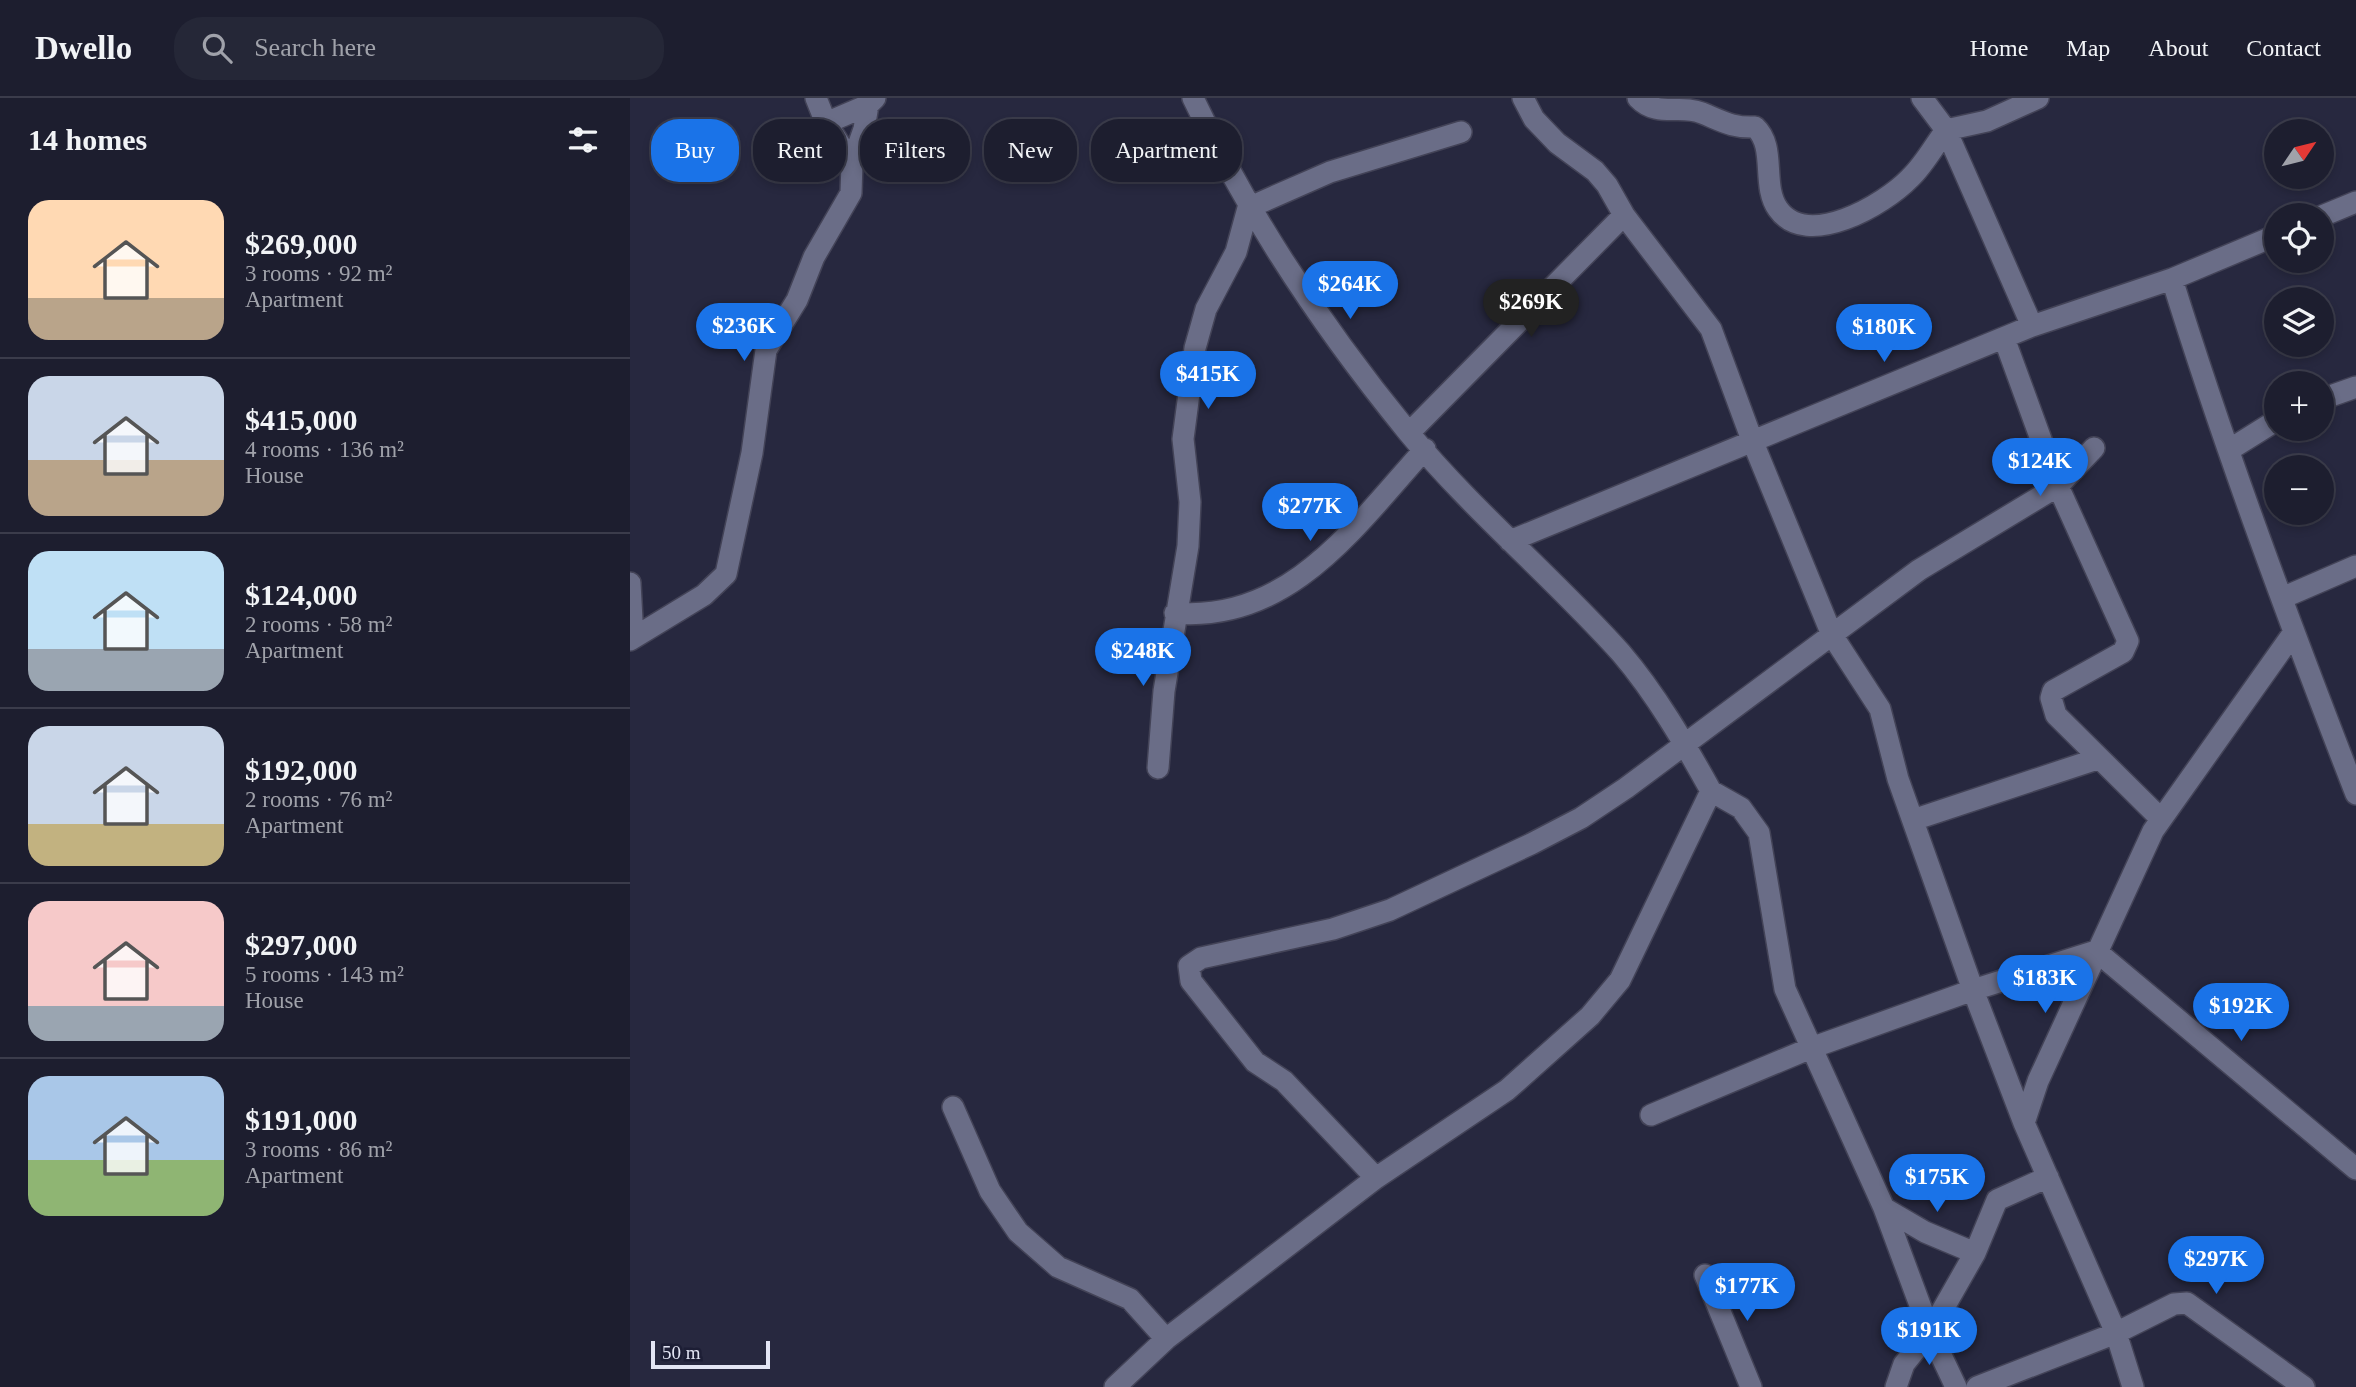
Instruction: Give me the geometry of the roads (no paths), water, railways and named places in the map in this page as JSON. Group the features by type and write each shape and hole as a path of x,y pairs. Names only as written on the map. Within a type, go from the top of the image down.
{"street":[{"path":"816,98 823,119"},
{"path":"1193,98 1248,208 1305,297 1409,433 1622,655 1684,743 1711,791 1741,808 1759,833 1785,989 1884,1208 1930,1332 1956,1387"},
{"path":"1522,98 1534,119 1557,143 1601,178 1624,215 1711,329 1752,440 1832,635 1880,709 1898,779 1973,990 2024,1123 2116,1333 2133,1387"},
{"path":"1639,98 1650,107 1702,113 1724,125 1759,130 1767,150 1770,189 1778,209 1806,226 1822,227 1844,219 1886,196 1910,178 1945,130 1987,121 2038,98"},
{"path":"1922,98 1945,130 2032,326"},
{"path":"835,119 871,102"},
{"path":"630,583 632,639 704,595 726,574 739,503 752,453 766,350 797,300 814,257 851,193 852,163 871,102"},
{"path":"1248,208 1330,172 1461,132"},
{"path":"846,154 852,163"},
{"path":"2334,211 2356,202"},
{"path":"1158,768 1164,691 1188,546 1190,502 1183,439 1195,348 1206,309 1236,252 1248,208"},
{"path":"1409,433 1624,215"},
{"path":"1510,541 2032,326 2172,279 2264,240"},
{"path":"2172,279 2294,632 2350,760 2356,793"},
{"path":"2004,338 2058,486 2128,641 2123,652 2060,685 2051,698 2056,715 2097,759 2160,818"},
{"path":"2334,395 2356,387"},
{"path":"2229,450 2264,428"},
{"path":"1376,1178 1284,1081 1255,1062 1191,981 1189,966 1200,958 1333,929 1390,910 1581,818 1626,788 1919,570 2058,486 2094,448"},
{"path":"1175,612 1205,615 1215,613 1267,597 1291,584 1317,567 1425,449"},
{"path":"2282,598 2356,566"},
{"path":"2024,1123 2038,1081 2160,818 2294,632"},
{"path":"1913,820 2097,759"},
{"path":"1115,1387 1166,1339 1376,1178 1507,1090 1602,1003 1620,980 1711,791"},
{"path":"1651,1115 1811,1048 1973,990 2096,951"},
{"path":"2096,951 2356,1169"},
{"path":"953,1107 990,1191 1018,1232 1058,1267 1130,1299 1166,1339"},
{"path":"1896,1387 1904,1364 1930,1332 1975,1253 1997,1200 2048,1177"},
{"path":"1884,1208 1925,1232 1975,1253"},
{"path":"1705,1275 1751,1387"},
{"path":"1977,1387 2116,1333 2174,1304 2187,1303 2304,1387"}]}
